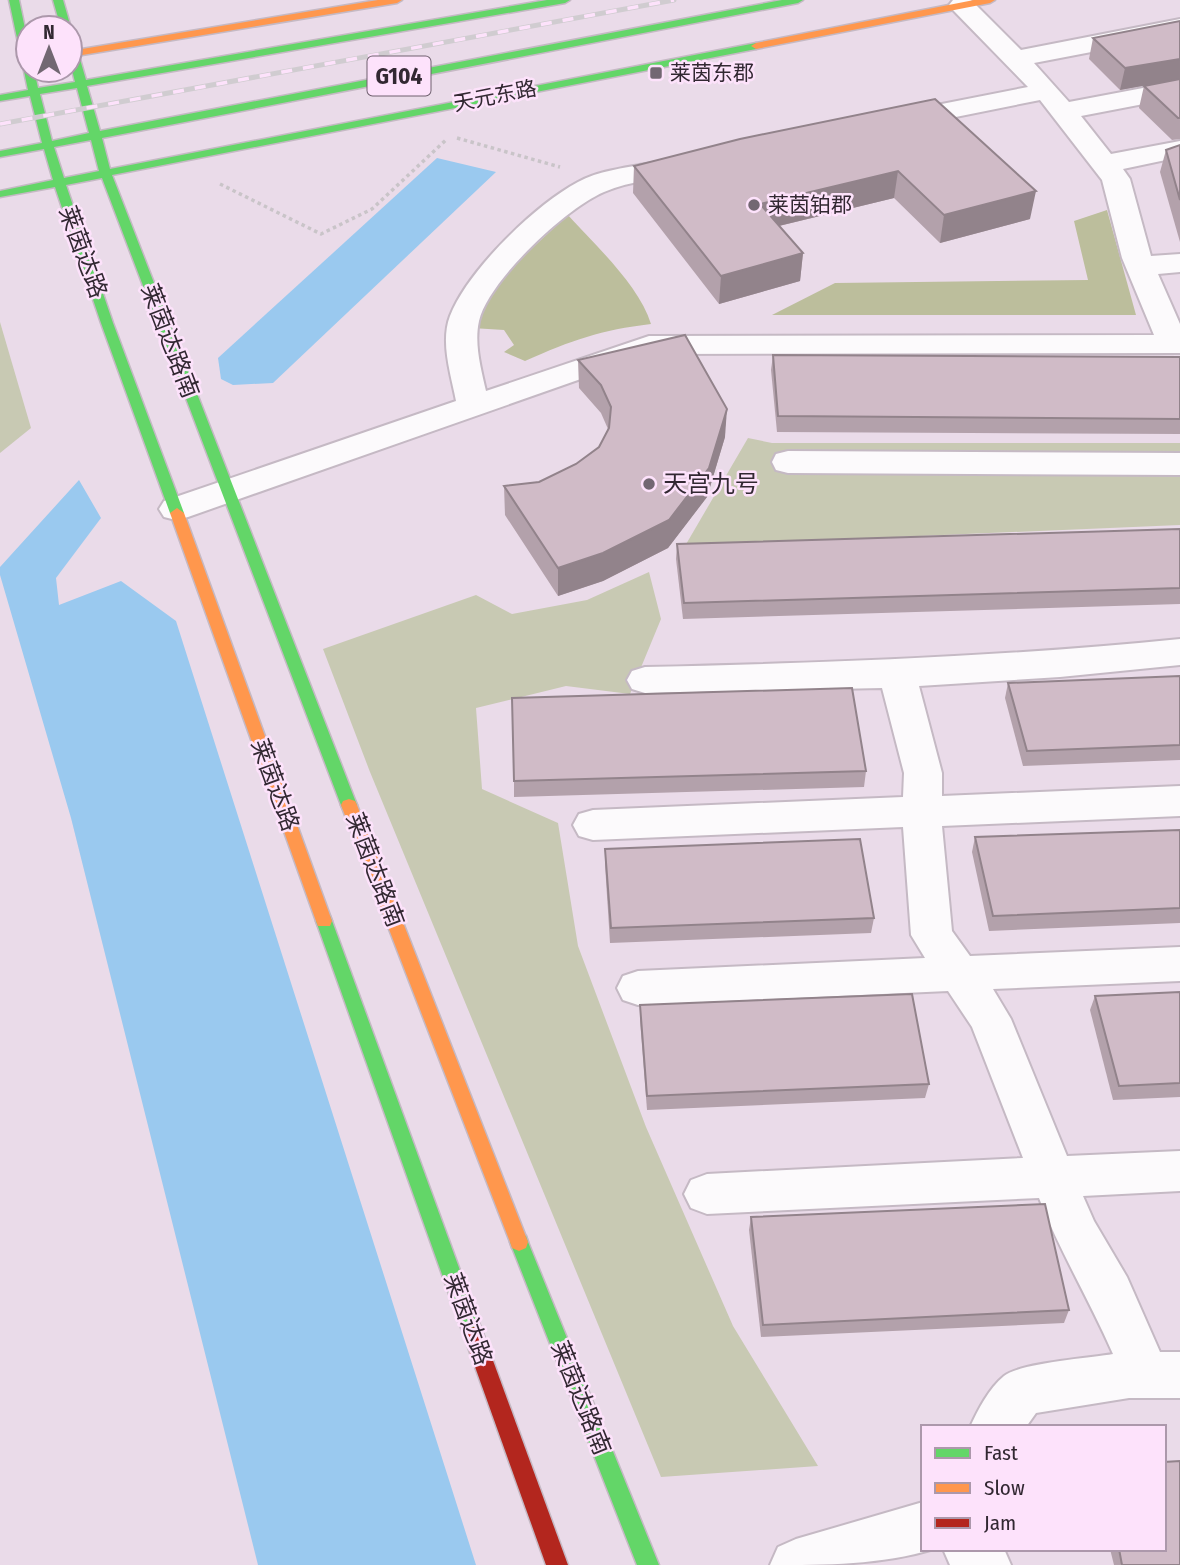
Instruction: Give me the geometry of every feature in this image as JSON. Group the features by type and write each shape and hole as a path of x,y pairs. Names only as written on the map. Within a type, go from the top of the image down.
{"main road":[{"path":"84,48 397,0"},
{"name":"G104","path":"84,83 565,0"},
{"name":"天元东路","path":"0,154 798,0"},
{"name":"天元东路","path":"0,194 990,0"},
{"name":"莱茵达路","path":"32,84 58,184 556,1565"},
{"name":"G104","path":"0,98 81,84"},
{"name":"莱茵达路南","path":"81,84 106,174 492,1174 648,1565"}],"street":[{"path":"176,509 649,345 1177,344 1141,266 1116,179 1055,101 962,5"},
{"path":"1015,59 1180,27"},
{"path":"868,127 1055,101 1180,89"},
{"path":"1105,164 1180,149"},
{"path":"473,406 464,348 464,318 490,275 549,217 590,186 709,160"},
{"path":"1141,266 1180,263"},
{"path":"788,462 1180,464"},
{"path":"645,680 897,674 1060,664 1180,652"},
{"path":"897,674 923,773 922,844 932,935 990,1019 1075,1232 1110,1293 1163,1375 1022,1392 997,1425"},
{"path":"593,825 1180,801"},
{"path":"638,988 1180,964"},
{"path":"707,1194 1180,1171"},
{"path":"796,1565 921,1529"},
{"path":"971,1551 985,1565"}],"path":[{"path":"172,161 321,234 372,209 450,136 558,166 590,186"}],"green space":[{"path":"1107,210 1136,315 772,315 835,283 1088,280 1074,221"},
{"path":"568,215 627,280 651,324 587,337 525,361 504,352 514,345 504,330 472,328 478,313 499,282"},
{"path":"0,322 31,428 0,453"},
{"path":"748,438 772,443 1180,443 1180,525 685,546"},
{"path":"649,572 661,619 630,694 566,686 476,708 482,789 558,823 578,946 646,1127 733,1326 818,1466 661,1477 370,772 323,649 476,595 512,614 587,600"}],"water":[{"path":"437,158 496,172 273,383 233,385 221,379 218,358"},
{"path":"79,480 101,518 56,578 59,605 121,581 176,621 476,1565 258,1565 71,818 0,575 0,567"}],"building":[{"path":"1180,21 1180,59 1125,68 1093,38"},
{"path":"1180,79 1180,118 1178,118 1144,86"},
{"name":"莱茵铂郡","path":"935,99 1036,191 944,215 898,171 760,204 803,253 721,276 634,166 740,139"},
{"path":"1180,145 1180,200 1166,150"},
{"name":"天宫九号","path":"685,335 727,409 709,468 669,520 603,553 558,568 504,486 539,482 576,464 599,447 609,428 611,407 601,385 578,360"},
{"path":"773,355 1180,357 1180,419 778,416"},
{"path":"1180,529 1180,588 684,603 677,544"},
{"path":"1180,676 1180,745 1027,751 1008,683"},
{"path":"852,688 866,771 514,781 512,698"},
{"path":"1180,830 1180,908 993,916 975,837"},
{"path":"860,839 874,918 611,928 605,849"},
{"path":"1180,992 1180,1083 1119,1086 1095,996"},
{"path":"912,994 929,1084 647,1096 640,1005"},
{"path":"1045,1204 1069,1310 763,1325 751,1217"},
{"path":"1180,1461 1180,1565 1122,1565 1119,1551 1166,1551 1166,1462"}],"railway":[{"path":"0,124 674,0"}],"traffic: fast":[{"path":"14,0 27,66 63,196 177,513"},
{"path":"58,0 62,14"},
{"path":"0,98 565,0"},
{"path":"0,154 798,0"},
{"path":"0,194 756,46"},
{"path":"81,84 106,174 349,805"},
{"path":"324,921 474,1336"},
{"path":"519,1242 648,1565"}],"traffic: slow":[{"path":"84,52 397,0"},
{"path":"756,46 990,0"},
{"path":"177,513 324,921"},
{"path":"349,805 519,1242"}],"traffic: jam":[{"path":"474,1336 557,1565"}],"place":[{"name":"莱茵东郡","path":"656,73"},
{"name":"莱茵铂郡","path":"754,205"},
{"name":"天宫九号","path":"649,484"}]}
